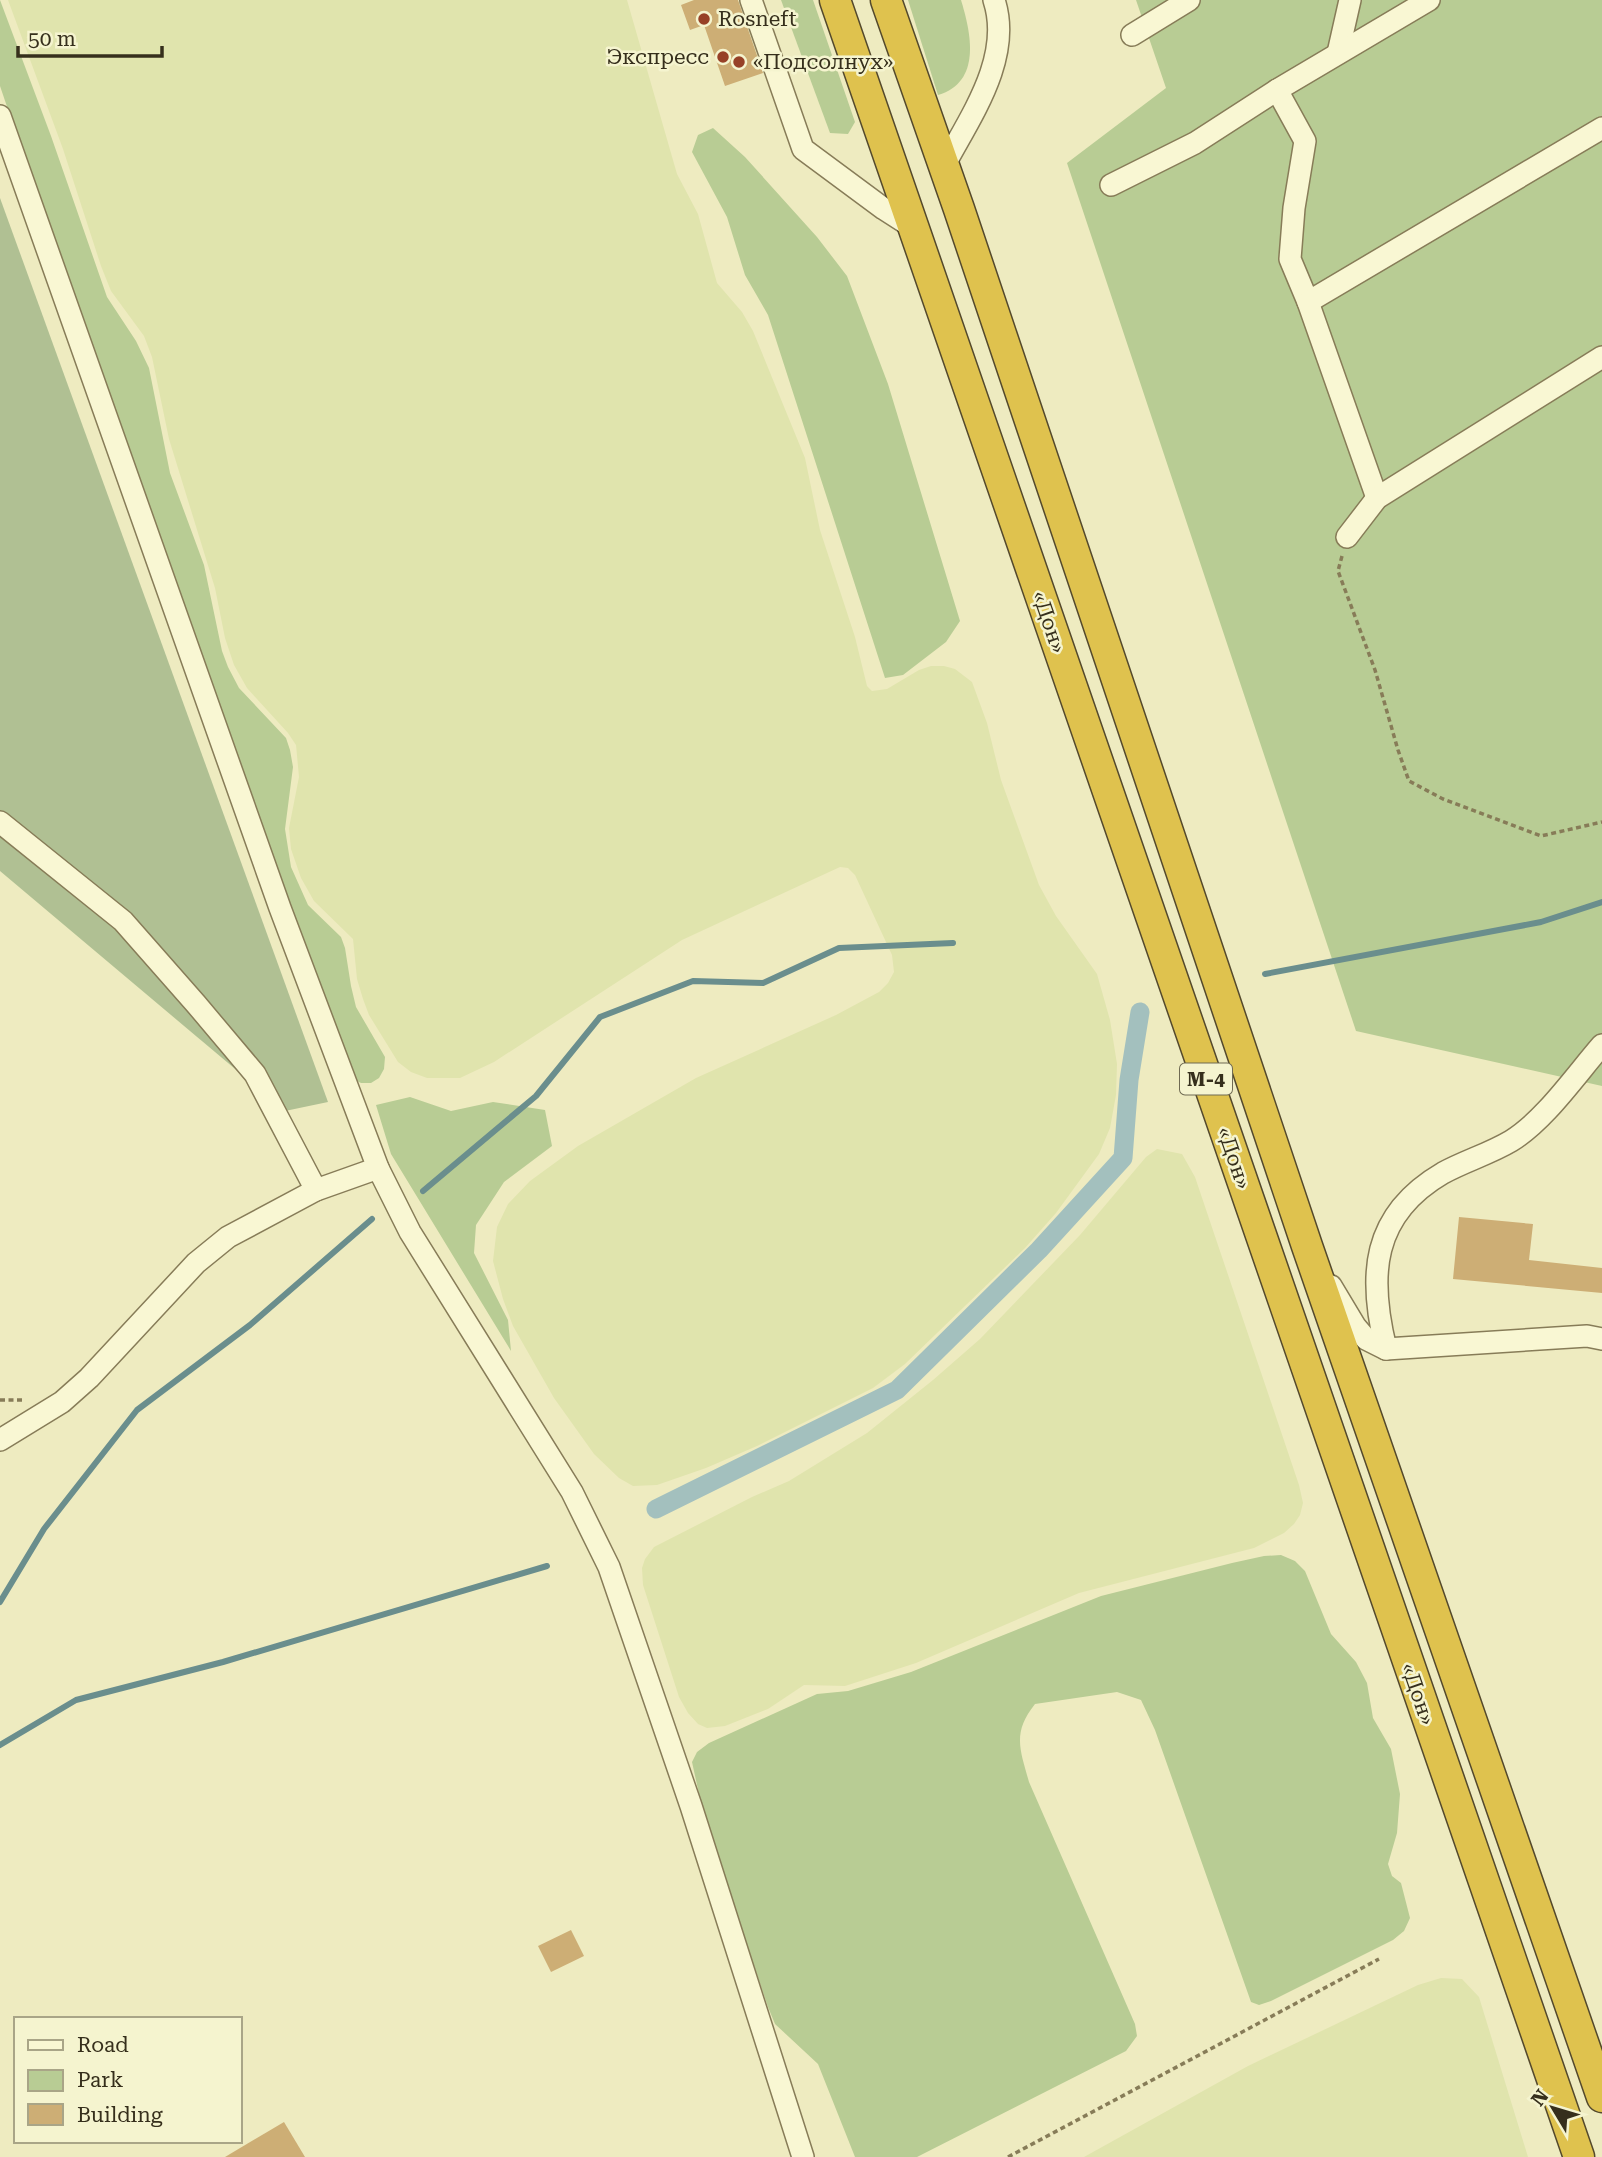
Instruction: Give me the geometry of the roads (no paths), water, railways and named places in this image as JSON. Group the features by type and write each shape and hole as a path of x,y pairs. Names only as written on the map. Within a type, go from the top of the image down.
{"highway":[{"name":"«Дон»","path":"835,0 1579,2157"},
{"name":"«Дон»","path":"886,0 1307,1246 1602,2097"}],"street":[{"path":"751,0 803,149 912,227"},
{"path":"944,166 986,85 998,53 994,0"},
{"path":"1132,35 1189,0"},
{"path":"1338,53 1350,0"},
{"path":"1111,185 1195,143 1277,90 1429,0"},
{"path":"1277,90 1305,141 1294,208 1290,259 1308,302 1377,498"},
{"path":"0,116 275,895 378,1168 410,1232 572,1492 609,1567 691,1806 803,2157"},
{"path":"1308,302 1602,128"},
{"path":"1347,537 1377,498 1602,357"},
{"path":"0,822 122,921 204,1014 255,1074 316,1189"},
{"path":"1386,1349 1377,1311 1376,1274 1382,1239 1399,1211 1423,1187 1443,1173 1511,1141 1538,1118 1602,1045"},
{"path":"0,1440 62,1402 89,1378 195,1263 228,1237 316,1189 378,1168"},
{"path":"1307,1246 1354,1326 1366,1339 1386,1349 1587,1336 1602,1339"}],"waterway":[{"path":"1265,974 1541,922 1602,902"},
{"path":"423,1191 536,1096 600,1017 693,981 763,983 839,948 953,943"},
{"path":"656,1509 897,1390 1039,1250 1123,1158 1129,1080 1140,1012"},
{"path":"0,1602 44,1529 137,1410 250,1325 372,1219"},
{"path":"0,1745 76,1700 223,1662 547,1566"}],"place":[{"name":"Rosneft","path":"704,19"},
{"name":"Экспресс","path":"723,57"},
{"name":"«Подсолнух»","path":"739,62"}]}
